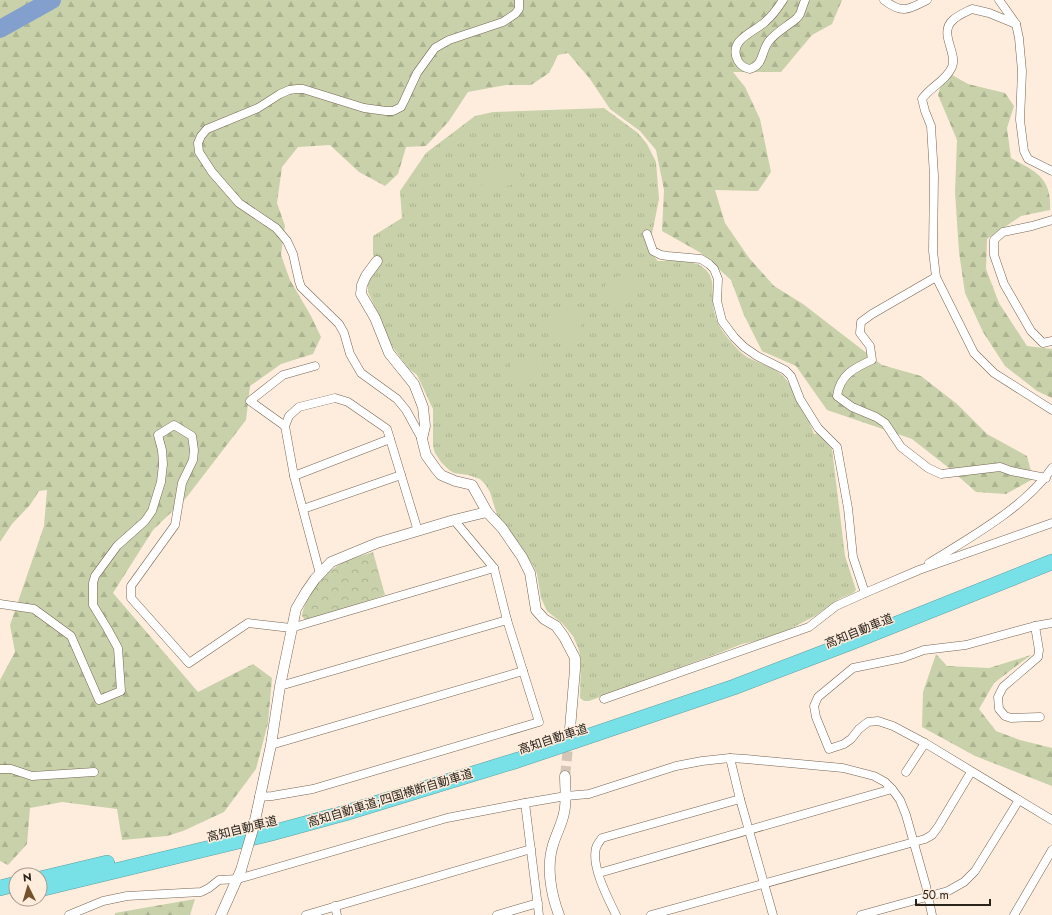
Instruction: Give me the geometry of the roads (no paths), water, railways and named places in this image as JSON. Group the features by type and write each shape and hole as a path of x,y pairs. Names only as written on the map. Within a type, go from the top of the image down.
{"highway":[{"name":"高知自動車道","path":"48,877 336,805 523,749 788,659 1052,552"},
{"name":"高知自動車道","path":"734,687 1052,562"},
{"name":"高知自動車道;四国横断自動車道","path":"48,887 268,834 345,813 518,760 734,687"}],"street":[{"path":"519,0 519,9 510,19 448,40 435,48 417,74 401,107 393,111 386,112 364,108 303,90 289,90 258,108 207,129 201,136 198,143 198,152 212,172 239,203 276,228 287,241 293,254 301,287 305,293 339,324 344,332 350,354 361,373 397,399 406,410 422,439 426,455 436,469 441,475 455,481 472,485 487,512 502,528 522,557 530,572 536,610 544,619 556,626 567,642 575,658 570,729"},
{"path":"783,0 765,22 744,36 738,42 736,57 743,67 750,69 757,66 769,41 797,18 805,0"},
{"path":"884,0 895,8 900,9 910,8 927,0"},
{"path":"999,0 1016,24 1019,38 1022,71 1020,120 1024,151 1028,159 1052,171"},
{"path":"1016,24 989,13 972,9 952,20 947,30 949,46 952,54 952,66 945,78 927,92 922,99 931,126 934,176 933,251 936,277 974,353 994,373 1052,410"},
{"path":"1052,220 1003,232 994,240 994,255 1004,284 1031,331 1043,343 1052,342"},
{"path":"647,234 653,251 661,255 701,259 709,264 714,270 718,279 717,301 722,321 744,347 757,356 785,370 791,376 800,399 818,428 837,448 848,508 852,557 865,593"},
{"path":"377,262 366,276 362,285 361,294 375,318 389,353 414,384 423,407 425,426 422,439"},
{"path":"936,277 872,314 861,322 860,333 870,346 872,360 853,369 845,377 838,386 837,396 852,407 876,416 886,423 901,447 928,468 941,474 1000,466 1011,471 1046,478"},
{"path":"286,426 250,401 283,375 315,366"},
{"path":"320,574 294,476 286,426 289,416 299,407 335,398 348,402 387,429 418,531"},
{"path":"0,604 34,609 72,636 99,700 121,691 118,648 93,605 93,583 95,576 117,546 145,521 152,511 161,482 163,464 162,450 158,434 174,425 192,436 194,450 193,460 182,483 175,526 131,586 131,598 189,664 248,624 291,628 494,568"},
{"path":"294,476 390,438"},
{"path":"919,570 1018,504 1046,478 1052,468"},
{"path":"303,509 401,476"},
{"path":"222,915 239,875 253,829 271,745 291,628 296,609 306,592 330,562 377,543 454,520 487,512"},
{"path":"259,797 313,789 539,722 507,620 494,568 454,520"},
{"path":"604,698 809,627 836,606 865,593 919,570 1052,523"},
{"path":"280,686 507,620"},
{"path":"1052,623 1035,626 966,645 924,650 902,658 853,668 818,697 814,706 816,717 829,749 844,744 868,722 878,721 893,726 925,743 1052,820"},
{"path":"1035,626 1039,650 1038,657 1003,687 998,697 999,709 1005,716 1012,718 1040,717"},
{"path":"271,745 523,672"},
{"path":"906,772 925,743"},
{"path":"730,758 748,830 773,915"},
{"path":"69,915 103,901 127,896 201,892 219,880 447,818 566,796 589,794 676,766 730,758 843,768 874,776 885,782 900,800 914,842 932,915"},
{"path":"0,769 11,769 32,776 94,772"},
{"path":"651,915 914,842 932,835 971,772"},
{"path":"559,915 552,893 550,862 553,845 561,826 565,811 565,776"},
{"path":"599,873 892,789"},
{"path":"616,915 600,881 594,856 596,846 602,838 740,799"},
{"path":"862,915 948,891 964,882 975,871 1019,800"},
{"path":"525,803 539,915"},
{"path":"306,915 531,849"},
{"path":"1014,915 1052,850"},
{"path":"498,915 538,903"},
{"path":"335,906 337,915"}],"waterway":[{"path":"0,29 52,0"}],"tunnel":[{"path":"565,776 570,729"}]}
